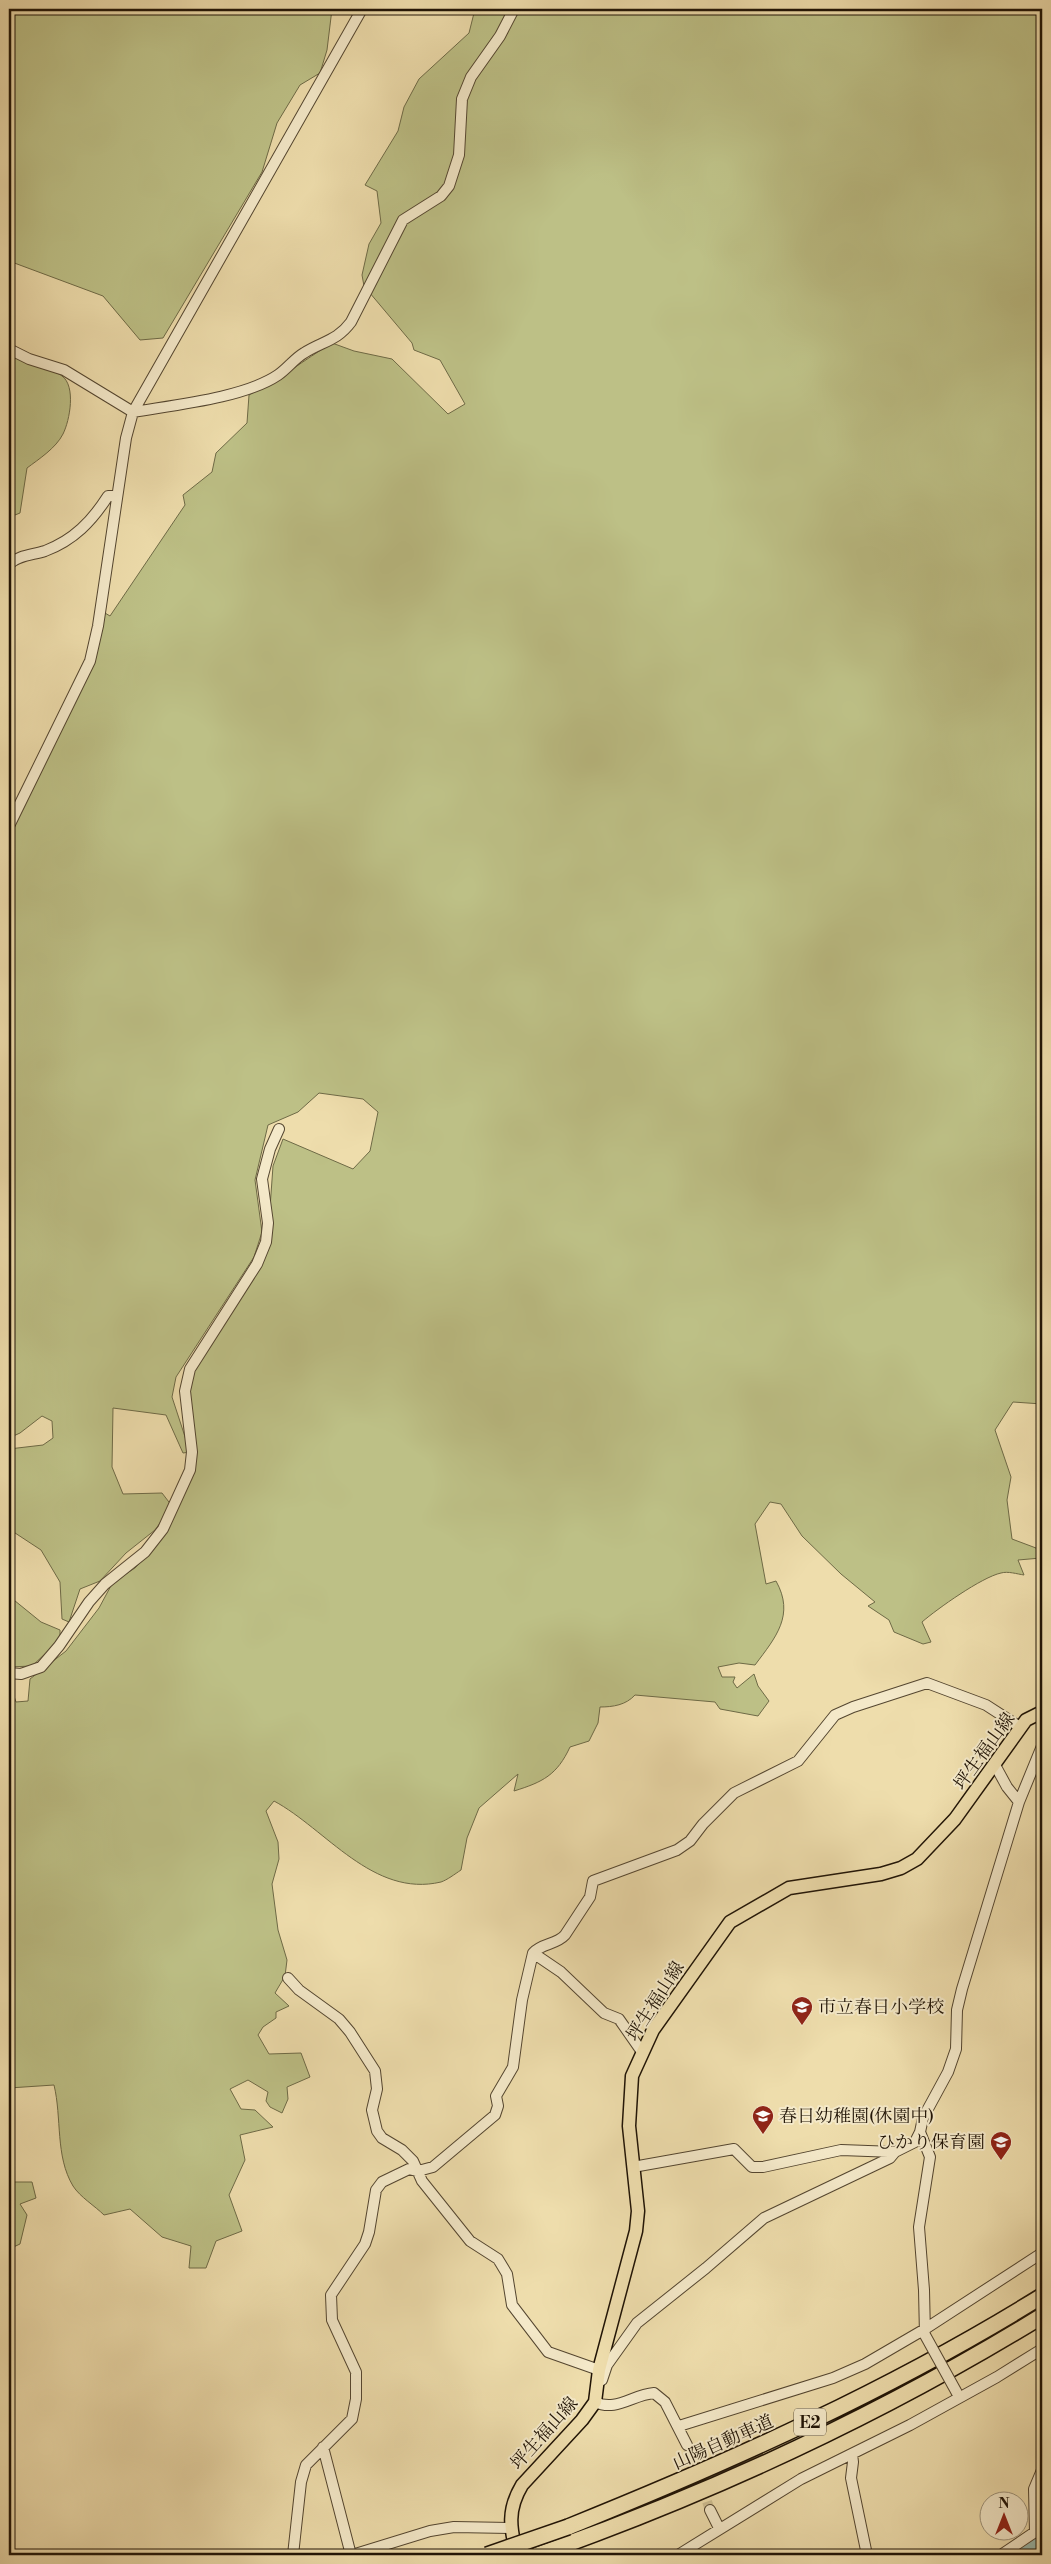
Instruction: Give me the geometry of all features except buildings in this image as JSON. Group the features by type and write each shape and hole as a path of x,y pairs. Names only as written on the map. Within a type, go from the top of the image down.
{"highway":[{"name":"山陽自動車道","path":"487,2555 568,2527 702,2472 783,2436 928,2363 1042,2296"},
{"name":"山陽自動車道","path":"537,2555 710,2487 790,2451 936,2377 1042,2316"}],"main road":[{"name":"坪生福山線","path":"517,2555 510,2528 515,2497 522,2484 582,2420 595,2402 599,2370 636,2231 638,2212 629,2126 630,2099 632,2076 653,2030 730,1922 789,1888 881,1874 900,1868 917,1859 955,1819 995,1765 1020,1727 1026,1720 1042,1712"}],"street":[{"path":"9,826 90,660 98,626 126,438 134,412 362,9"},
{"path":"9,350 29,359 64,370 134,412 230,394 265,382 278,375 306,352 342,334 351,322 403,220 441,196 449,186 459,155 462,99 471,77 500,36 514,9"},
{"path":"9,564 17,558 44,551 72,538 89,523 108,496 116,496"},
{"path":"9,1673 21,1674 40,1667 59,1646 104,1584 144,1552 162,1529 190,1470 192,1452 185,1391 190,1369 257,1264 266,1242 268,1223 262,1179 270,1149 279,1129"},
{"path":"293,2555 301,2482 306,2465 352,2419 356,2399 356,2372 332,2320 331,2295 364,2244 369,2232 376,2190 382,2182 408,2169 418,2172 433,2167 495,2115 498,2106 496,2096 513,2067 522,2000 533,1953 538,1947 560,1941 565,1936 590,1897 593,1881 677,1850 690,1841 734,1793 798,1761 835,1715 841,1712 927,1683 986,1705 1020,1727"},
{"path":"597,2386 601,2383 607,2365 637,2323 706,2268 764,2218 890,2158 895,2152 915,2142 920,2132 923,2118 948,2072 956,2049 957,2010 962,1989 1019,1802 1042,1746"},
{"path":"995,1765 1007,1787 1019,1802"},
{"path":"533,1953 561,1972 604,2013 619,2019 642,2052"},
{"path":"288,1978 299,1990 339,2019 350,2032 375,2071 377,2089 372,2110 377,2131 382,2138 402,2150 413,2161 422,2181 470,2241 498,2259 503,2265 512,2305 548,2352 599,2370"},
{"path":"920,2132 930,2157 919,2228 925,2332 959,2396"},
{"path":"633,2167 734,2149 752,2167 763,2167 841,2150 895,2152"},
{"path":"679,2426 833,2378 865,2364 925,2332 1042,2253"},
{"path":"678,2555 718,2528 757,2508 801,2479 852,2454 1042,2349"},
{"path":"595,2402 605,2407 613,2407 644,2394 654,2393 666,2402 687,2446"},
{"path":"323,2447 352,2555 446,2528 510,2528"},
{"path":"852,2454 853,2462 850,2478 867,2555"},
{"path":"1000,2555 1039,2530 1034,2489 1042,2470"},
{"path":"710,2510 718,2528"}],"green space":[{"path":"9,9 332,9 327,50 320,73 300,85 277,123 262,172 163,338 140,340 103,296 9,261"},
{"path":"475,9 1042,9 1042,1404 1013,1402 995,1430 1011,1477 1007,1500 1012,1539 1036,1548 1041,1558 1018,1560 1024,1575 1007,1572 993,1576 960,1594 938,1609 922,1622 931,1642 923,1644 894,1632 889,1620 868,1606 875,1602 841,1574 802,1536 781,1504 770,1502 755,1524 766,1584 776,1581 784,1605 780,1625 770,1645 755,1665 739,1663 718,1667 722,1677 735,1677 733,1682 737,1688 754,1674 758,1686 769,1701 758,1716 720,1709 715,1702 635,1695 619,1705 600,1707 598,1723 589,1741 570,1747 554,1771 541,1781 514,1791 518,1774 479,1808 467,1838 461,1870 441,1882 416,1884 394,1880 372,1871 274,1801 266,1811 278,1842 279,1859 272,1884 278,1930 287,1960 285,1976 275,1993 289,2006 276,2012 276,2018 263,2027 258,2035 269,2054 301,2053 310,2077 287,2087 288,2099 282,2113 270,2107 266,2101 268,2092 248,2080 230,2089 241,2109 255,2110 273,2127 240,2135 245,2160 229,2195 242,2231 216,2241 206,2268 189,2268 191,2246 162,2237 130,2209 104,2215 73,2186 67,2174 61,2150 54,2085 9,2088 9,1682 16,1702 28,1701 30,1679 66,1651 99,1608 113,1582 135,1568 148,1555 194,1472 190,1391 194,1371 261,1266 270,1208 273,1166 283,1139 353,1169 370,1151 378,1112 363,1099 319,1093 298,1112 268,1125 255,1180 262,1232 254,1257 176,1377 172,1397 190,1452 183,1453 166,1415 113,1408 112,1467 123,1494 162,1493 172,1506 155,1530 126,1553 100,1581 80,1589 69,1622 62,1619 60,1582 41,1550 9,1529 9,1449 43,1445 53,1438 52,1421 42,1416 20,1433 9,1438 9,836 90,667 105,613 110,616 185,505 183,495 212,472 216,453 247,423 249,395 271,383 332,343 354,351 392,359 448,414 465,404 440,360 414,350 412,343 364,286 362,275 369,244 381,223 377,191 365,185 398,131 404,107 419,79 469,33"},
{"path":"9,354 62,376 69,387 70,395 68,420 63,434 47,453 27,468 20,513 10,517"},
{"path":"9,1596 41,1622 60,1630 60,1640 32,1666 9,1667"},
{"path":"10,2182 32,2182 36,2198 20,2204 27,2215 20,2244 9,2249"},
{"path":"1042,2535 1042,2555 1017,2555"}],"waterway":[{"path":"1027,2555 1042,2545"}],"tunnel":[{"path":"687,2445 710,2510"}],"place":[{"name":"市立春日小学校","path":"802,2026"},
{"name":"春日幼稚園(休園中)","path":"763,2135"},
{"name":"ひかり保育園","path":"1001,2161"}]}
